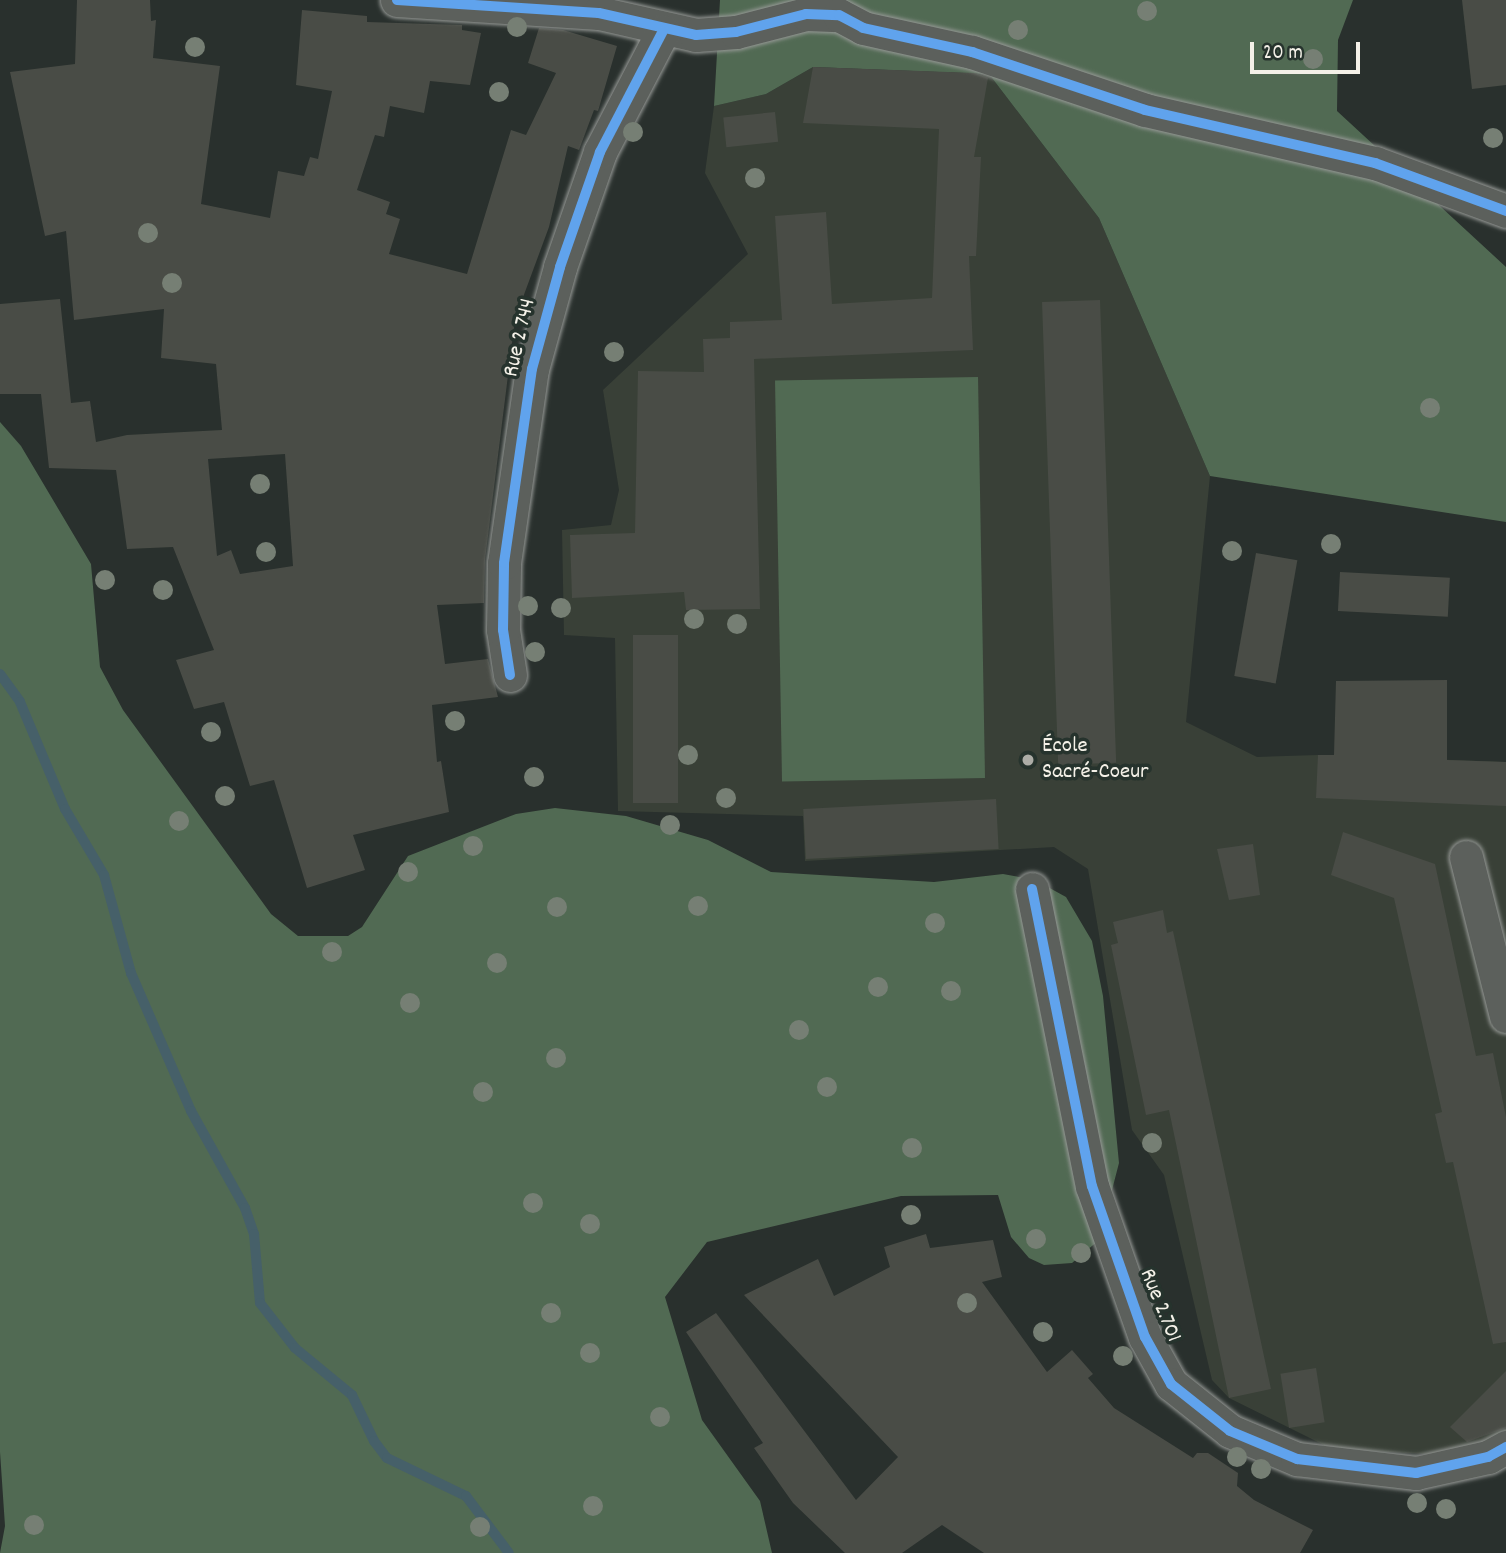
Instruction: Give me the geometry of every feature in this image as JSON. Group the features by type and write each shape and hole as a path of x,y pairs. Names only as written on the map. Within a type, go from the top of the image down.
{"street":[{"path":"397,0 599,13 663,31 709,34 806,14 839,15 863,28 971,52 1145,110 1375,163 1506,211"},
{"name":"Rue 2 744","path":"510,675 503,630 504,564 532,369 560,267 600,152 663,31"},
{"path":"1466,857 1506,1016"},
{"name":"Rue 2.701","path":"1032,889 1092,1186 1145,1337 1171,1384 1230,1431 1297,1459 1416,1473 1488,1457 1506,1447"}],"shaded area":[{"name":"École Sacré-Coeur","path":"813,67 989,74 1099,218 1210,476 1186,722 1257,757 1318,755 1506,762 1506,1433 1482,1457 1332,1449 1229,1398 1212,1380 1164,1175 1132,1130 1088,869 1054,847 805,861 803,816 618,811 615,638 564,635 562,530 611,525 619,490 603,390 748,254 705,173 714,106 766,94"}],"green space":[{"path":"720,0 1353,0 1338,40 1337,111 1506,267 1506,522 1210,476 1099,218 989,74 813,67 766,94 714,106"},
{"path":"978,377 985,778 782,781 775,381"},
{"path":"0,422 21,446 91,564 100,667 123,710 271,914 298,936 348,936 362,927 408,856 516,814 555,808 626,816 708,840 771,872 934,882 1003,874 1035,880 1066,897 1092,941 1103,996 1119,1163 1099,1240 1072,1263 1044,1265 1029,1258 1011,1237 998,1195 901,1196 707,1242 665,1297 702,1420 760,1501 772,1553 0,1553 5,1526 0,1452"}],"building":[{"path":"77,0 150,0 151,21 156,20 153,58 220,66 201,204 270,218 278,171 304,176 310,157 318,159 332,91 296,85 302,10 367,16 367,22 462,25 462,30 481,33 470,85 430,81 424,113 390,106 384,137 375,135 357,190 390,202 386,214 400,219 389,254 467,274 511,130 526,135 556,73 528,63 539,28 563,30 617,46 598,111 594,110 579,150 568,146 549,227 515,319 485,560 484,603 437,605 445,664 488,659 498,697 432,705 437,762 441,761 449,812 353,835 365,870 307,888 274,780 250,786 224,702 194,709 176,660 214,650 173,547 127,549 116,470 49,468 41,394 0,394 0,304 60,299 71,403 90,401 96,442 127,435 222,430 216,364 161,358 164,309 74,320 66,231 45,236 10,72 75,64","holes":["285,454 293,566 240,574 231,550 217,556 208,459"]},
{"path":"1462,0 1506,0 1506,85 1472,89"},
{"path":"813,67 975,73 988,78 974,157 981,157 976,256 969,256 973,350 754,359 760,609 686,610 684,592 572,598 570,535 635,533 638,371 704,372 703,339 730,338 730,322 782,320 775,216 826,212 832,304 932,298 939,129 803,123"},
{"path":"775,112 778,142 726,147 723,117"},
{"path":"1100,300 1116,763 1058,765 1042,302"},
{"path":"1256,553 1297,560 1276,683 1234,676"},
{"path":"1340,572 1450,578 1448,617 1338,611"},
{"path":"633,635 678,635 678,803 633,803"},
{"path":"1447,680 1447,760 1506,762 1506,806 1316,798 1318,755 1334,755 1336,681"},
{"path":"996,799 999,849 806,859 803,809"},
{"path":"1343,832 1435,864 1476,1056 1493,1053 1506,1117 1506,1342 1493,1344 1453,1162 1446,1163 1435,1114 1442,1112 1394,898 1331,875"},
{"path":"1253,844 1260,895 1229,900 1217,849"},
{"path":"1163,910 1167,933 1173,931 1271,1389 1229,1398 1169,1110 1146,1115 1111,945 1118,943 1113,922"},
{"path":"926,1234 930,1248 993,1240 1002,1277 982,1282 1047,1372 1072,1350 1093,1374 1088,1378 1114,1408 1193,1458 1197,1453 1208,1453 1238,1473 1237,1486 1254,1500 1313,1530 1300,1553 984,1553 942,1525 902,1553 845,1553 793,1503 754,1448 763,1443 686,1332 716,1313 856,1500 898,1457 744,1295 818,1259 834,1296 890,1267 884,1247"},
{"path":"1316,1368 1325,1422 1289,1428 1280,1374"},
{"path":"1506,1371 1506,1428 1467,1442 1450,1427"}],"waterway":[{"path":"0,674 20,702 65,809 104,875 131,973 191,1111 245,1208 254,1234 260,1303 295,1348 352,1395 374,1441 387,1458 466,1496 509,1553"}],"cycle path":[{"path":"397,0 599,13 696,35 736,32 806,14 839,15 863,28 972,52 1145,110 1375,163 1506,211"},
{"path":"510,675 503,630 504,563 532,369 560,267 600,152 663,31"},
{"path":"1032,889 1092,1186 1145,1337 1171,1384 1230,1431 1297,1459 1416,1473 1488,1457 1506,1447"}],"place":[{"name":"École Sacré-Coeur","path":"1028,760"}]}
